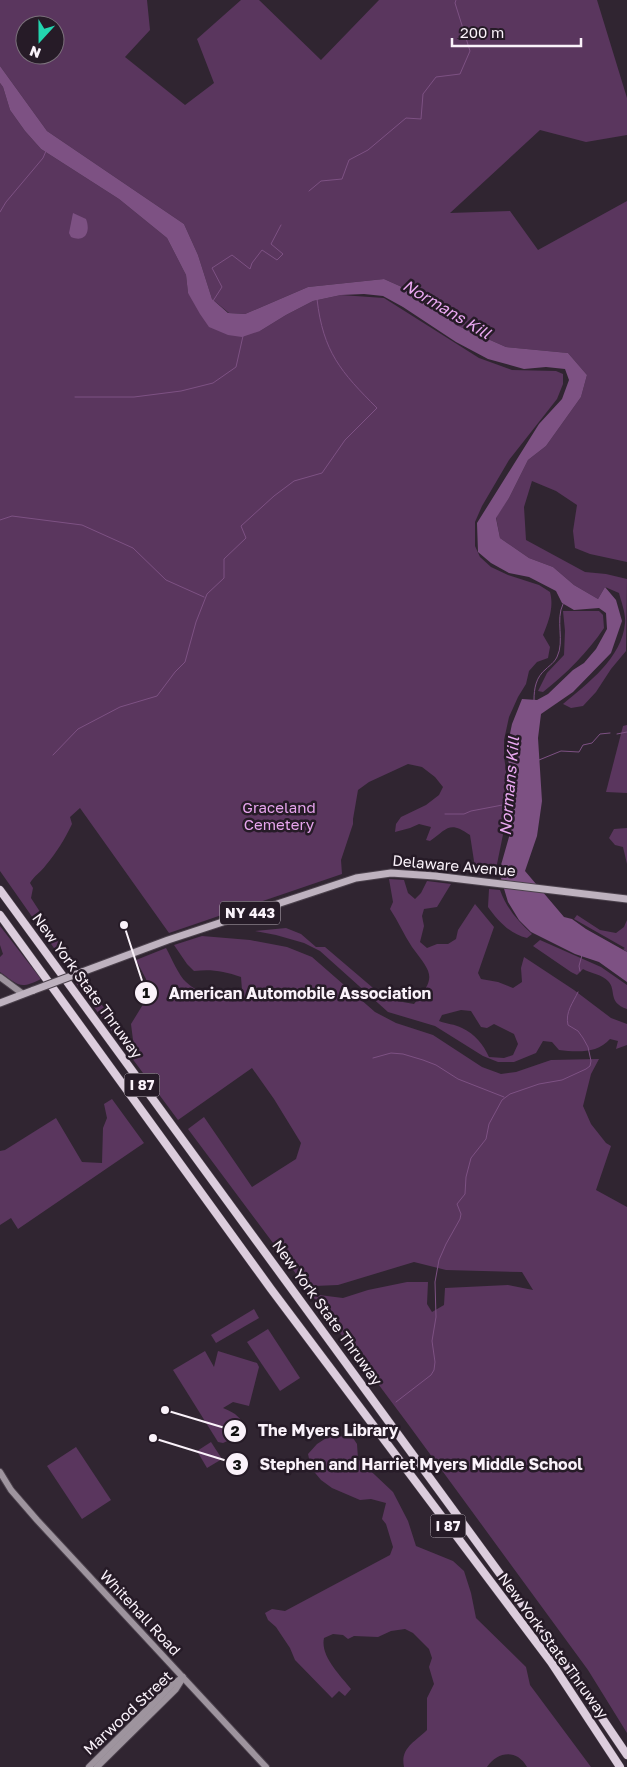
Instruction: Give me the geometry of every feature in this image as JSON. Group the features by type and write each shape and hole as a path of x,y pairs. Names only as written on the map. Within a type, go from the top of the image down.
{"highway":[{"name":"New York State Thruway","path":"0,890 554,1648 627,1754"},
{"name":"New York State Thruway","path":"0,915 271,1289 551,1662 620,1767"}],"main road":[{"name":"Delaware Avenue","path":"0,1003 168,940 356,878 391,873 435,876 627,899"}],"street":[{"path":"0,977 24,994"},
{"name":"Whitehall Road","path":"0,1472 11,1490 37,1520 266,1767"},
{"name":"Marwood Street","path":"89,1767 172,1685 183,1678"},
{"name":"Marwood Street","path":"97,1767 176,1689 183,1678"}],"green space":[{"path":"0,0 147,0 150,30 125,57 185,105 214,83 197,39 241,0 259,0 321,60 379,0 597,0 627,98 627,135 586,142 540,130 450,213 510,211 538,250 627,201 627,562 590,554 575,548 573,531 577,505 556,491 532,481 524,507 526,540 585,572 627,579 626,651 596,692 583,706 571,708 563,704 602,669 618,647 625,623 619,593 605,587 598,599 574,585 553,567 529,558 500,538 496,517 509,498 528,460 546,446 581,397 587,375 568,353 506,347 456,325 431,300 384,279 308,287 245,314 229,313 212,299 198,255 184,224 47,131 0,66"},
{"name":"Graceland Cemetery","path":"0,83 10,110 41,149 119,199 167,238 186,275 188,293 260,331 313,301 341,295 384,298 479,358 512,370 556,371 563,374 563,384 557,399 509,460 482,506 475,522 475,546 480,557 491,567 508,575 539,585 550,592 551,603 549,619 543,635 550,647 548,658 537,662 529,671 526,684 509,717 504,740 507,815 496,876 476,874 470,835 463,830 453,827 448,828 430,841 426,840 431,827 419,824 395,832 396,824 401,817 426,805 439,795 443,787 435,777 422,767 408,764 369,782 358,790 353,824 341,860 342,874 169,933 80,808 70,817 72,824 57,851 30,883 33,888 31,898 75,966 68,968 0,871"},
{"path":"563,611 599,611 603,615 604,628 584,654 560,678 543,692 538,691 547,673 564,655 565,631"},
{"path":"627,725 627,793 606,792 623,726"},
{"path":"627,828 627,864 623,847 615,845 609,838 614,829"},
{"path":"389,879 404,880 408,893 415,899 421,893 427,881 451,884 437,907 424,909 422,916 424,926 420,942 427,948 437,944 448,944 456,939 458,930 475,904 494,927 478,973 481,979 498,982 513,988 522,982 521,968 524,957 574,990 611,1018 627,1024 627,1045 616,1049 618,1041 610,1039 593,1050 572,1051 559,1050 552,1042 543,1041 536,1053 514,1062 498,1062 483,1056 435,1026 388,1012 320,951 304,943 255,931 286,928 301,934 316,947 325,947 386,999 414,1004 422,995 429,981 429,975 424,963 409,942 390,909 393,902","holes":["461,1010 471,1011 481,1027 487,1028 494,1024 514,1034 518,1044 513,1055 504,1058 489,1057 471,1033 439,1021 442,1015"]},
{"path":"489,889 500,890 513,914 532,934 527,938 521,936 500,922 488,907"},
{"path":"577,915 600,930 616,933 624,927 627,920 627,952 623,949 625,948 574,919"},
{"path":"0,926 41,979 23,985 11,980 0,972 0,957 3,954 0,945"},
{"path":"202,936 250,940 287,947 312,957 375,1012 396,1023 433,1035 482,1067 501,1074 516,1072 551,1060 599,1059 591,1074 583,1106 591,1124 606,1143 611,1146 596,1190 627,1207 627,1733 588,1670 408,1424 188,1129 204,1117 252,1187 296,1159 301,1143 252,1068 178,1120 76,983 82,980 122,1030 133,1040 131,1024 150,993 146,979 136,960 166,948 183,979 196,990 214,997 233,999 242,990 241,977 218,971 194,971 174,945","holes":["414,1262 446,1270 522,1272 533,1290 508,1285 445,1288 444,1305 432,1312 427,1304 428,1282 407,1282 368,1290 343,1298 319,1295 314,1286 338,1285"]},
{"path":"540,940 601,967 627,985 627,1009 617,1003 611,984 606,979 583,969 577,975 571,972 533,946"},
{"path":"112,1099 144,1143 18,1229 11,1218 0,1225 0,1151 5,1150 56,1118 82,1162 102,1163 103,1128 107,1118 104,1104"},
{"path":"254,1309 259,1318 216,1343 211,1335"},
{"path":"268,1329 300,1378 280,1391 247,1342"},
{"path":"205,1351 214,1367 218,1351 257,1363 259,1367 249,1406 233,1402 223,1408 238,1417 247,1432 223,1443 218,1442 173,1370"},
{"path":"331,1435 353,1438 357,1444 358,1459 393,1492 408,1521 416,1546 453,1561 464,1571 476,1618 526,1667 530,1685 591,1767 527,1767 518,1757 507,1754 496,1758 487,1767 404,1767 403,1760 406,1750 427,1730 427,1698 434,1684 429,1667 432,1658 429,1649 413,1633 405,1629 391,1631 378,1637 354,1636 348,1639 343,1635 333,1634 324,1638 325,1652 328,1658 351,1689 345,1696 339,1691 332,1698 295,1660 290,1648 276,1627 268,1620 265,1613 272,1609 285,1611 390,1555 393,1547 386,1524 382,1519 386,1503 371,1499 360,1500 332,1488 321,1480 311,1468 308,1454 317,1444"},
{"path":"211,1442 222,1459 207,1468 197,1451"},
{"path":"76,1447 111,1500 82,1519 47,1466"}],"shaded area":[{"path":"0,66 47,131 184,224 198,255 212,299 228,313 245,314 308,287 384,279 431,300 456,325 506,347 568,353 587,375 581,397 546,446 528,460 509,498 496,518 500,538 529,558 553,567 574,585 598,599 605,587 616,600 622,621 611,653 573,692 541,714 538,738 542,801 537,836 525,871 564,917 572,919 627,952 627,982 599,962 575,954 531,932 519,920 508,902 499,872 513,823 509,781 510,767 506,753 512,724 522,699 537,700 548,694 573,670 584,663 596,649 607,629 606,613 599,608 574,610 562,603 556,591 529,577 509,573 491,563 478,552 477,523 539,424 562,399 569,380 565,369 546,367 524,369 488,359 456,342 383,296 364,294 341,295 313,301 260,331 242,337 228,335 209,327 188,293 186,275 167,238 119,199 41,149 10,110 0,83"},
{"path":"73,213 86,219 87,232 80,239 71,237 69,233"}],"waterway":[{"path":"309,191 321,181 342,179 349,160 368,150 406,118 421,119 423,94 436,77 460,74 470,51 455,3 456,0"},
{"path":"0,212 6,202 43,158 46,151"},
{"path":"213,301 222,287 212,268 232,255 250,269 252,263 262,250 277,260 283,254 271,244 281,225"},
{"path":"53,755 78,729 120,707 157,696 185,662 196,622 207,594 224,578 224,559 246,538 241,526 274,496 294,481 322,473 345,440 377,408 353,383 336,360 324,333 317,299"},
{"path":"75,397 134,397 181,391 213,383 236,367 243,336"},
{"path":"0,520 12,516 82,525 133,548 166,580 204,597"},
{"path":"534,700 538,679 555,661 559,651 560,617 563,604"},
{"path":"617,734 627,732"},
{"path":"539,760 561,751 579,752 583,745 592,743 600,734 610,733"},
{"name":"Normans Kill","path":"445,814 464,814 513,803"},
{"path":"580,971 579,966 582,955"},
{"path":"396,1402 431,1375 434,1370 435,1362 432,1341 436,1317 435,1282 439,1260 460,1219 461,1214 457,1204 465,1194 466,1177 471,1158 486,1139 489,1124 502,1100 510,1094 539,1084 562,1080 590,1066 591,1061 588,1047 578,1031 568,1025 567,1020 578,992"},
{"path":"373,1058 391,1053 403,1054 436,1065 458,1079 504,1097"}],"place":[{"name":"American Automobile Association","path":"124,925"},
{"name":"The Myers Library","path":"165,1410"},
{"name":"Stephen and Harriet Myers Middle School","path":"153,1438"}]}
